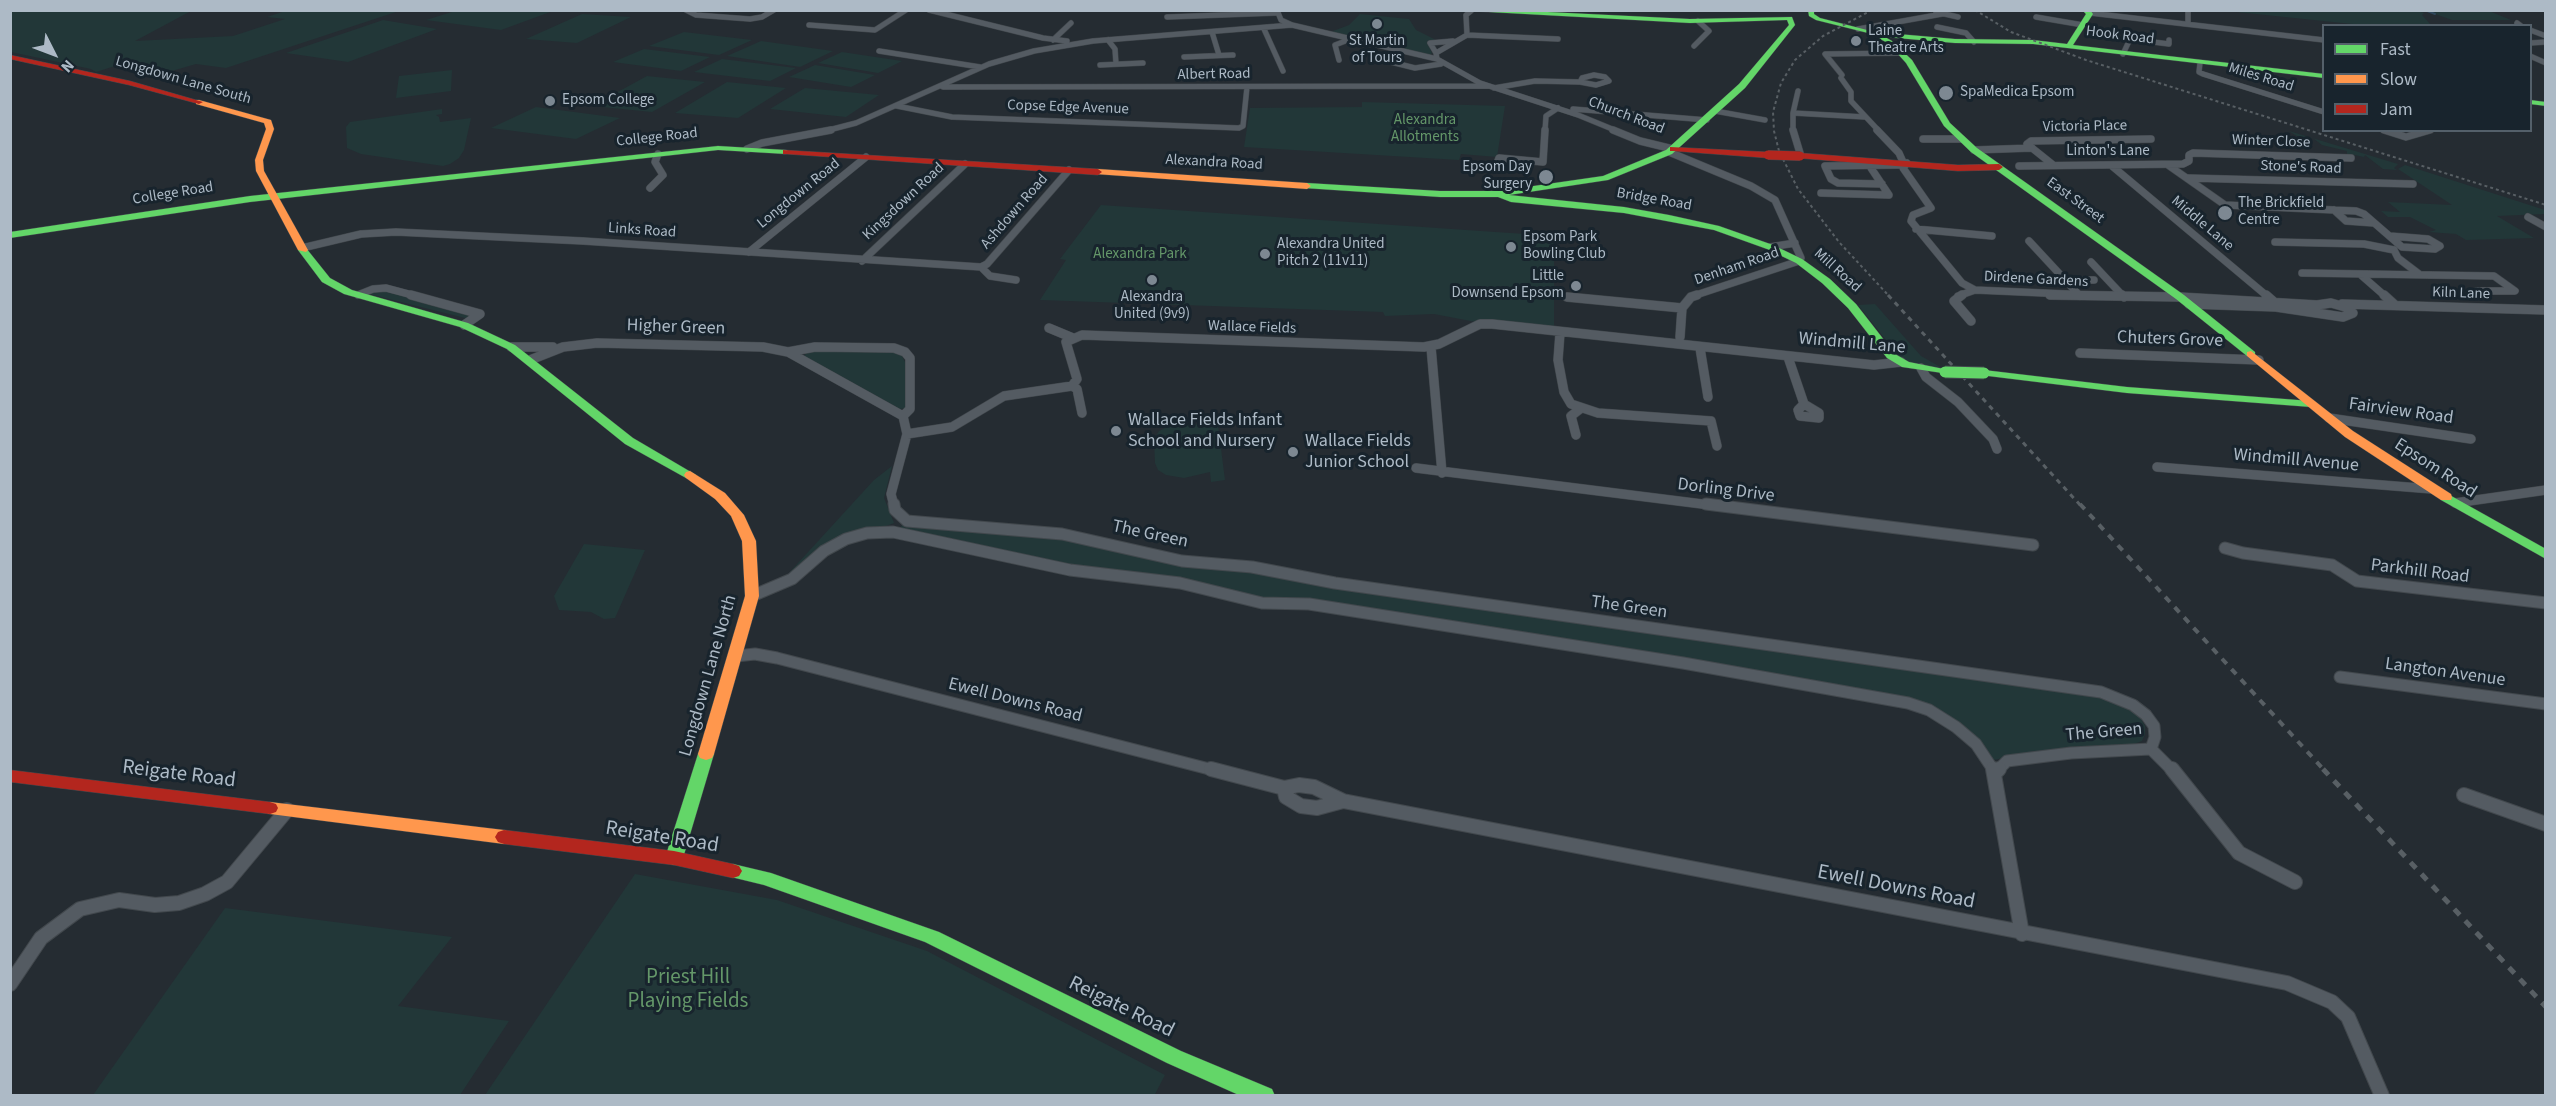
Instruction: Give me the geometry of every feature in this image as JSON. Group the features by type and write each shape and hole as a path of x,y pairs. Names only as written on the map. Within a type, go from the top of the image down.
{"main road":[{"name":"East Street","path":"1455,10 1698,21 1790,18 1814,13 1834,22 1883,37 1902,53 1943,119 1961,139 2184,301 2209,312 2259,360 2311,404"},
{"path":"2069,46 2086,16"},
{"path":"1671,150 1742,86 1790,28 1792,23 1790,18"},
{"name":"Hook Road","path":"1883,37 1972,35 2322,76"},
{"name":"Longdown Lane South","path":"10,57 130,83 268,122 270,129 258,163 275,196"},
{"name":"College Road","path":"10,235 275,196 718,148 747,149"},
{"name":"Alexandra Road","path":"747,149 1456,195 1499,194 1605,178 1642,165 1671,150"},
{"name":"Church Road","path":"1671,150 1800,155 1958,168 1999,167"},
{"name":"Bridge Road","path":"1499,194 1511,199 1660,216 1716,228 1770,247 1798,261"},
{"name":"Longdown Lane North","path":"275,196 284,219 326,280 358,295 464,325 511,347 531,360 606,424 720,496 737,515 749,541 752,596 674,858"},
{"name":"Mill Road","path":"1798,261 1819,275 1845,299 1891,356 1901,362"},
{"name":"Windmill Lane","path":"1901,362 1945,372 1984,374 2127,390 2311,404"},
{"name":"Epsom Road","path":"2311,404 2326,417 2432,489 2546,555"},
{"name":"Reigate Road","path":"10,776 674,858 765,878 932,937 1174,1057 1264,1095"}],"street":[{"path":"686,10 696,15 750,19 762,17 774,10"},
{"path":"809,25 875,30 906,10"},
{"path":"929,10 1053,40 1082,42"},
{"path":"1164,10 1177,34"},
{"path":"1932,10 1958,17"},
{"path":"2188,10 2188,24"},
{"path":"1467,35 1466,15 1471,11"},
{"path":"1167,17 1277,12 1283,22 1292,25"},
{"path":"1858,28 1942,14"},
{"path":"2036,17 2086,16 2188,24 2322,40"},
{"path":"1694,46 1708,31 1698,21"},
{"path":"1053,40 1071,23"},
{"name":"College Road","path":"747,149 762,143 842,127 897,106 981,68 1023,54 1082,42 1292,25"},
{"name":"Church Road","path":"1292,25 1438,59 1491,87 1561,109 1628,137 1671,150"},
{"path":"1937,27 1972,35"},
{"path":"1264,29 1283,70"},
{"path":"1212,32 1219,55"},
{"path":"1391,62 1415,68 1438,59 1467,35 1558,39"},
{"path":"1339,60 1335,45 1353,38"},
{"path":"2123,54 2130,39 2169,44 2169,40"},
{"path":"1108,40 1115,49 1116,64"},
{"path":"1438,59 1430,43 1457,42"},
{"path":"879,51 981,68"},
{"path":"1902,53 1825,54 1842,76 1851,92 1850,98 1899,153 1905,163 1903,168 1931,209 1911,217 1916,229 1992,236"},
{"path":"1184,57 1233,55"},
{"path":"2532,57 2546,64"},
{"path":"1100,64 1143,63"},
{"name":"Miles Road","path":"2200,63 2199,72 2203,74 2322,111"},
{"path":"1491,87 1528,79 1580,82"},
{"name":"Albert Road","path":"940,87 1491,87"},
{"name":"Copse Edge Avenue","path":"897,106 952,117 1239,128 1243,126 1247,87"},
{"path":"1798,92 1793,115 1793,134 1800,155"},
{"path":"1496,166 1499,158 1543,162 1546,116 1561,109 1711,115 1765,120"},
{"path":"1793,115 1865,117"},
{"path":"2390,132 2406,137 2423,132"},
{"path":"1923,139 1961,139"},
{"name":"Victoria Place","path":"2052,164 2027,144 2031,141 2151,139"},
{"name":"Victoria Place","path":"1974,150 2032,148"},
{"name":"Mill Road","path":"1671,150 1751,186 1775,200 1801,258 1798,261"},
{"name":"Linton's Lane","path":"2019,166 2168,165 2186,163 2191,153"},
{"name":"Winter Close","path":"2191,153 2351,158"},
{"path":"650,188 663,175 655,162 658,154"},
{"name":"Longdown Road","path":"749,252 866,157"},
{"path":"1882,184 1838,183 1832,179 1825,166 1905,163"},
{"name":"Kingsdown Road","path":"862,261 965,164"},
{"path":"1821,193 1889,195 1869,165"},
{"path":"2168,165 2219,202 2234,206 2334,210 2364,214 2390,236 2398,248 2398,258 2419,275"},
{"name":"Middle Lane","path":"2112,166 2274,302"},
{"name":"Ashdown Road","path":"1016,280 990,276 981,267 987,264 1069,170"},
{"name":"Stone's Road","path":"2188,178 2414,184"},
{"path":"2334,210 2346,221 2374,223"},
{"path":"2528,217 2546,227"},
{"name":"Dirdene Gardens","path":"1916,229 1962,283 1975,290 2184,301"},
{"name":"Links Road","path":"302,248 361,234 396,232 981,267"},
{"path":"2275,242 2364,244 2435,249 2440,246 2428,239 2390,236"},
{"path":"2029,241 2080,296"},
{"path":"1770,247 1795,243"},
{"name":"Denham Road","path":"1680,337 1682,308 1686,301 1698,293 1798,261"},
{"path":"2091,262 2124,297"},
{"path":"2302,273 2494,276 2515,291 2477,291"},
{"path":"2361,275 2395,305"},
{"path":"2065,280 2094,280"},
{"path":"1971,321 1954,301 1956,297 1975,290"},
{"path":"1567,297 1682,308"},
{"name":"Kiln Lane","path":"2184,301 2274,302 2320,309 2343,317 2352,315 2351,311"},
{"name":"Kiln Lane","path":"2335,304 2351,311 2375,305"},
{"name":"Kiln Lane","path":"2209,312 2276,307 2320,309 2335,304 2546,310"},
{"name":"Windmill Lane","path":"1431,346 1485,324 1884,366 1901,362"},
{"name":"Wallace Fields","path":"1049,328 1073,338 1093,334 1431,346"},
{"path":"1560,333 1558,360 1564,392 1567,399 1580,409 1610,415 1711,421 1717,446"},
{"path":"1072,386 1077,379 1066,342 1073,338"},
{"name":"Higher Green","path":"511,347 597,343 763,347 788,352 903,416 907,434"},
{"name":"Higher Green","path":"531,360 562,346"},
{"path":"1431,346 1442,473"},
{"name":"Higher Green","path":"788,352 815,347 894,348 905,352 910,358 910,409 903,416"},
{"path":"1700,348 1708,397"},
{"name":"Chuters Grove","path":"2080,352 2259,360"},
{"path":"1788,357 1804,404"},
{"path":"1921,368 1926,377 1958,402 1993,439 1996,449"},
{"path":"886,531 907,521 895,510 891,494 907,434 952,427 1004,396 1072,386 1077,389 1082,413"},
{"path":"1576,435 1571,416 1580,409"},
{"name":"Fairview Road","path":"2326,417 2471,439"},
{"name":"Windmill Avenue","path":"2157,466 2432,489"},
{"name":"Dorling Drive","path":"1416,468 2033,544"},
{"path":"2455,503 2546,490"},
{"name":"The Green","path":"907,521 1062,534 1182,561 1252,567 1335,583 2101,692 2133,705 2146,715 2154,726 2155,737 2151,749 2072,753 2007,761 1995,773"},
{"path":"752,596 792,579 824,550 867,533 886,531 1070,570 1180,583 1262,603 1309,604 1672,661 1908,703 1929,710 1956,727 1976,744 1995,773 2022,934"},
{"name":"Parkhill Road","path":"2225,548 2243,553 2332,565 2357,581 2546,603"},
{"name":"Ewell Downs Road","path":"736,656 755,654 777,658 1284,789 1299,785 1314,787 1335,795 1343,801 2022,934 2286,983 2332,1002 2348,1017 2382,1095"},
{"name":"Langton Avenue","path":"2340,677 2546,704"},
{"path":"2151,749 2165,760 2239,853 2264,868 2295,882"},
{"name":"Ewell Downs Road","path":"1284,789 1286,797 1301,806 1317,808 1343,801"},
{"path":"2464,795 2546,824"},
{"path":"10,984 41,938 59,922 80,909 119,900 155,905 179,903 205,894 227,882 287,810"}],"green space":[{"path":"11,11 191,11 135,41 233,36 285,19 267,17 285,11 399,11 226,68 196,64 165,73 118,65 96,72 11,52"},
{"path":"455,11 553,11 501,30 426,20"},
{"path":"2227,11 2418,11 2424,13 2422,15 2430,24 2352,24"},
{"path":"2427,11 2489,11 2511,20 2452,20"},
{"path":"582,14 631,17 577,43 526,39"},
{"name":"St Martin of Tours","path":"1360,14 1409,19 1416,30 1438,41 1427,42 1432,53 1428,57 1328,33 1349,25"},
{"path":"383,20 437,29 348,62 286,53"},
{"path":"684,32 752,40 719,55 649,46"},
{"path":"761,41 833,51 800,67 727,56"},
{"path":"644,49 710,57 681,71 613,62"},
{"path":"842,52 902,61 878,73 818,63"},
{"path":"722,59 796,68 770,81 694,72"},
{"path":"815,65 875,75 851,87 789,77"},
{"path":"452,70 451,91 396,98 399,76"},
{"path":"647,76 705,82 652,112 592,106"},
{"path":"727,82 786,88 738,118 675,113"},
{"path":"805,88 879,95 846,117 770,109"},
{"name":"Alexandra Allotments","path":"1362,102 1505,106 1497,157 1461,154 1459,160 1244,147 1250,108 1362,107"},
{"path":"536,107 620,118 576,139 491,128"},
{"path":"442,109 442,114 436,115 440,122 471,118 464,150 459,158 450,164 443,166 361,154 347,148 346,127 350,122"},
{"path":"2289,131 2312,138 2300,138"},
{"path":"2314,138 2398,164 2394,168 2397,170 2383,169 2365,155 2364,157 2350,154 2351,156 2340,156 2347,154 2347,151 2322,145"},
{"path":"2405,165 2545,210 2546,214 2497,216 2534,238 2466,240 2456,234 2429,232 2436,230 2410,217 2388,217 2381,211 2400,212 2388,202 2452,205 2398,169"},
{"name":"Alexandra Park","path":"1101,205 1554,236 1554,327 1481,323 1434,314 1385,316 1383,312 1040,300 1066,260 1060,259"},
{"path":"384,289 476,315 469,319 369,294"},
{"path":"1875,304 1921,356 1944,369 1908,363 1901,359 1858,305"},
{"path":"809,350 887,350 901,354 906,364 905,408 900,409 804,356"},
{"path":"1204,417 1217,417 1225,480 1211,482 1210,472 1184,478 1166,475 1158,470 1155,463 1154,439 1159,431 1176,423 1204,425"},
{"path":"892,466 884,498 894,523 817,551 788,574 874,480"},
{"path":"903,524 1069,538 1251,569 2084,693 2117,701 2140,717 2145,726 2145,734 2142,741 2134,744 2069,747 1993,760 1924,705 1073,567 900,528"},
{"path":"584,544 645,550 615,618 604,619 591,612 559,610 554,596"},
{"name":"Priest Hill Playing Fields","path":"635,874 777,900 927,951 1165,1075 1154,1096 485,1095"},
{"path":"225,908 452,937 398,1006 509,1021 460,1095 93,1095"}],"waterway":[{"path":"2425,10 2435,14"}],"railway":[{"path":"1872,10 1823,36 1795,60 1781,83 1773,112 1774,131 1779,151 1798,189 1839,242 1889,296"},
{"path":"1975,10 2011,32 2086,60 2546,205"},
{"path":"1888,295 2081,506"},
{"path":"2080,504 2325,771"},
{"path":"2323,769 2546,1007"}],"traffic: fast":[{"path":"1455,10 1690,21 1790,18"},
{"path":"1811,10 1811,15 1818,19 1870,32 1890,42 1909,62 1947,124 1974,150 2180,297 2251,354"},
{"path":"2069,46 2090,14 2085,10"},
{"path":"1307,186 1440,194 1499,194 1605,178 1669,152 1742,86 1792,25 1790,18"},
{"path":"1875,34 1955,41 2033,42 2322,76"},
{"path":"2532,102 2546,104"},
{"path":"10,235 250,199 718,148 786,152"},
{"path":"1499,194 1511,199 1624,210 1669,218 1716,228 1770,247 1799,261 1826,281 1852,306 1891,356 1906,365 1945,372"},
{"path":"303,250 326,280 348,292 464,325 511,347 629,441 690,475"},
{"path":"1945,372 1984,373"},
{"path":"1984,373 2127,390 2311,404"},
{"path":"2446,497 2546,555"},
{"path":"674,858 706,754"},
{"path":"733,871 765,878 932,937 1174,1057 1265,1096"}],"traffic: slow":[{"path":"199,102 268,122 270,129 259,160 260,171 303,250"},
{"path":"1098,172 1307,186"},
{"path":"2251,354 2349,434 2446,497"},
{"path":"690,475 720,496 737,515 749,541 752,596 706,754"},
{"path":"270,808 504,837"}],"traffic: jam":[{"path":"10,57 130,83 199,102"},
{"path":"1673,149 1768,155"},
{"path":"786,152 1098,172"},
{"path":"1768,155 1800,156"},
{"path":"1800,156 1958,168 1999,167"},
{"path":"10,776 270,808"},
{"path":"504,837 674,858 733,871"}],"place":[{"name":"St Martin of Tours","path":"1377,24"},
{"name":"Laine Theatre Arts","path":"1856,41"},
{"name":"SpaMedica Epsom","path":"1946,93"},
{"name":"Epsom College","path":"550,101"},
{"name":"Epsom Day Surgery","path":"1546,177"},
{"name":"The Brickfield Centre","path":"2225,213"},
{"name":"Epsom Park Bowling Club","path":"1511,247"},
{"name":"Alexandra United Pitch 2 (11v11)","path":"1265,254"},
{"name":"Alexandra United (9v9)","path":"1152,280"},
{"name":"Little Downsend Epsom","path":"1576,286"},
{"name":"Wallace Fields Infant School and Nursery","path":"1116,431"},
{"name":"Wallace Fields Junior School","path":"1293,452"}]}
